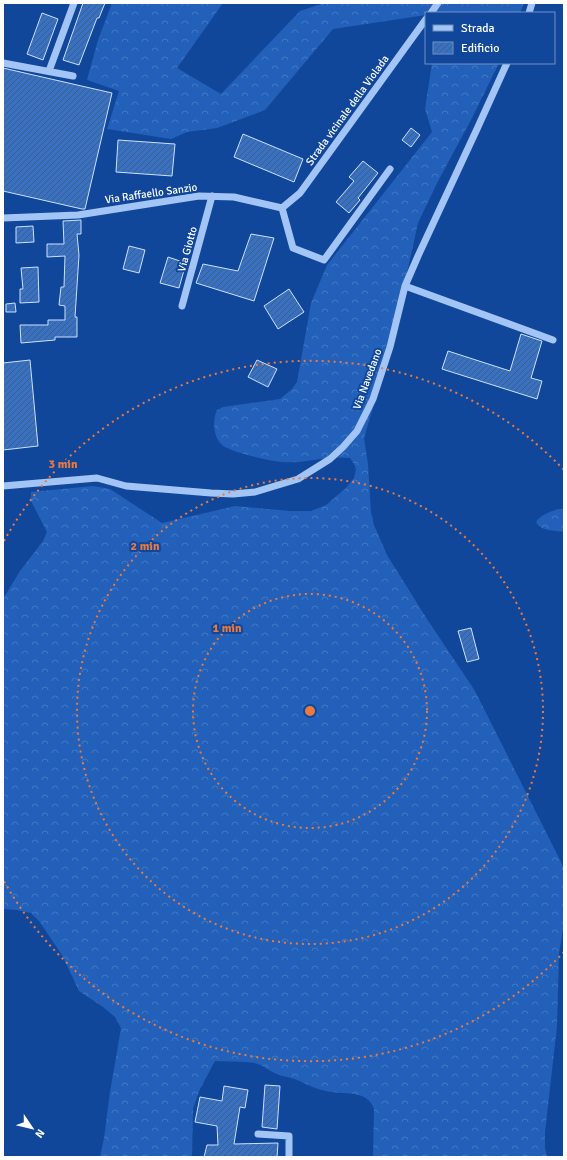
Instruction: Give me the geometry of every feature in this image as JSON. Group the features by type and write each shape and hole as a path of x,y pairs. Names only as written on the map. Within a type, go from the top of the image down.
{"street":[{"path":"49,71 74,3"},
{"path":"432,12 438,3"},
{"name":"Strada vicinale della Violada","path":"282,208 300,193 425,20"},
{"path":"3,63 73,76"},
{"name":"Via Navedano","path":"3,486 97,478 126,486 233,494 255,492 298,479 330,459 358,431 373,399 390,347 406,286 418,256 507,64"},
{"path":"282,208 293,248 324,260 390,169"},
{"name":"Via Raffaello Sanzio","path":"3,218 78,215 199,196 234,197 282,208"},
{"name":"Via Giotto","path":"182,306 212,196"},
{"path":"406,286 553,340"},
{"path":"258,1134 289,1136 289,1157"}],"green space":[{"path":"112,3 223,3 177,68 221,94 300,11 324,3 524,3 520,12 425,12 425,15 333,29 265,110 217,128 187,132 171,139 107,129 119,91 87,80 98,40"},
{"path":"432,64 499,64 418,223 390,350 364,438 368,464 371,512 374,525 387,555 475,691 562,864 564,871 564,924 559,953 557,1026 545,1132 545,1148 547,1157 373,1157 374,1109 366,1098 354,1094 318,1089 295,1079 279,1075 255,1063 215,1061 199,1091 193,1109 192,1157 100,1157 121,1028 115,1017 79,991 62,955 39,921 31,913 3,909 3,599 20,571 43,541 47,532 31,501 31,492 93,486 110,489 162,523 235,506 290,511 311,511 326,505 346,488 354,478 356,469 350,458 341,457 299,462 282,462 237,452 225,447 218,440 214,425 215,414 217,410 223,407 280,399 292,389 297,382 311,303 327,265 432,132 425,109"},
{"path":"558,509 564,509 564,532 548,530 541,528 538,525 536,522 543,516"}],"building":[{"path":"83,3 105,3 99,18 97,18 79,65 63,60"},
{"path":"42,13 58,19 43,60 27,54"},
{"path":"3,68 112,93 85,209 3,191"},
{"path":"411,128 420,135 411,147 402,140"},
{"path":"243,134 303,159 294,182 234,157"},
{"path":"118,140 175,144 172,176 116,172"},
{"path":"363,161 378,173 358,198 360,200 349,213 336,202 354,181 349,177"},
{"path":"81,220 81,234 77,234 79,255 75,317 77,317 77,337 55,337 55,340 21,343 20,325 48,325 48,320 65,320 65,306 59,305 61,287 64,287 65,256 47,257 47,244 64,244 63,221"},
{"path":"33,226 34,242 16,243 16,227"},
{"path":"251,234 274,238 254,301 196,283 203,264 238,271"},
{"path":"129,246 145,250 139,273 123,269"},
{"path":"168,257 186,263 179,288 160,283"},
{"path":"38,267 39,302 20,303 20,289 23,289 21,268"},
{"path":"289,289 304,312 278,329 264,306"},
{"path":"15,303 16,312 6,312 6,304"},
{"path":"521,334 542,341 531,378 542,381 537,399 442,369 448,351 510,371"},
{"path":"30,360 38,446 3,450 3,363"},
{"path":"257,360 277,369 268,387 248,377"},
{"path":"471,628 479,659 467,662 458,631"},
{"path":"265,1085 280,1086 277,1129 262,1127"},
{"path":"224,1086 248,1090 245,1108 240,1107 234,1144 278,1143 277,1157 204,1157 207,1145 218,1145 217,1126 195,1122 200,1097 222,1101"}]}
